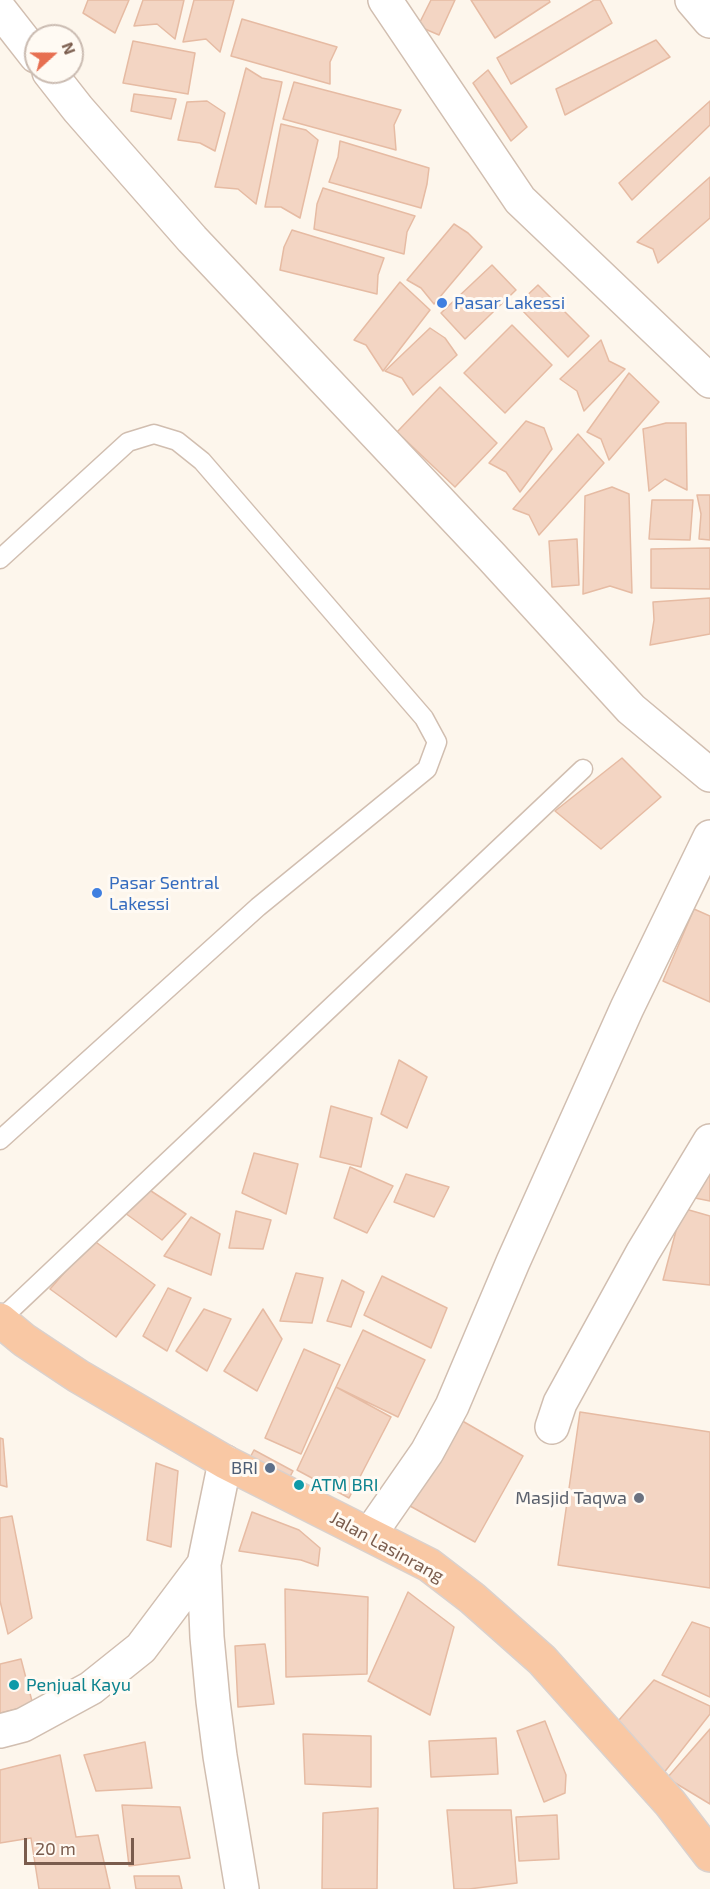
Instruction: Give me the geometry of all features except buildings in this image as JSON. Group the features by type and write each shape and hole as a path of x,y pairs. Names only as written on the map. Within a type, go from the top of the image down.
{"highway":[{"name":"Jalan Lasinrang","path":"0,1320 24,1340 78,1376 225,1462 429,1565 472,1598 542,1660 670,1803 710,1855"}],"street":[{"path":"385,0 520,200 710,381"},
{"path":"692,0 710,21"},
{"path":"0,12 24,41"},
{"path":"58,84 192,238 491,556 631,709 710,775"},
{"path":"370,1534 427,1452 452,1406 513,1262 627,1008 710,837"},
{"path":"552,1427 560,1403 643,1252 710,1141"},
{"path":"225,1462 204,1564 213,1701 242,1889"},
{"path":"0,1731 23,1725 91,1688 141,1648 204,1564"}],"lane":[{"path":"0,559 128,442 154,434 177,441 202,461 424,718 437,742 427,769 258,907 0,1140"},
{"path":"0,1320 584,769"}],"place":[{"name":"Pasar Lakessi","path":"442,303"},
{"name":"Pasar Sentral Lakessi","path":"97,893"},
{"name":"BRI","path":"270,1468"},
{"name":"ATM BRI","path":"299,1485"},
{"name":"Masjid Taqwa","path":"639,1498"},
{"name":"Penjual Kayu","path":"14,1685"}]}
